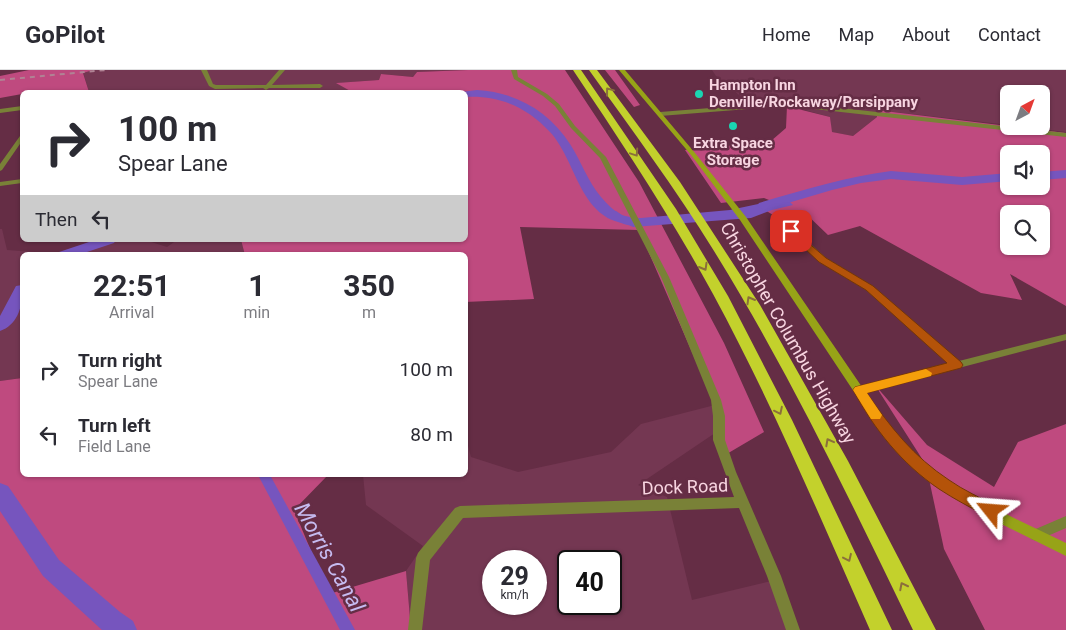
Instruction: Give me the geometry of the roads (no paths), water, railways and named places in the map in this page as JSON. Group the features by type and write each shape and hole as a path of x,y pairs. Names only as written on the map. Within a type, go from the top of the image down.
{"highway":[{"path":"567,70 625,138"},
{"path":"577,70 625,138 675,217 720,296 773,398 881,630"},
{"name":"Christopher Columbus Highway","path":"593,70 688,202 746,294 822,431 925,630"}],"street":[{"path":"204,70 211,85 214,87 320,86"},
{"path":"263,90 282,70"},
{"name":"Dock Road","path":"415,630 423,558 460,512 743,502 720,440 716,400 666,280 641,228 603,157 573,127 557,104 516,78 514,70"},
{"path":"622,70 734,206 888,434 909,457 928,473 961,495 1066,550"},
{"path":"660,114 787,104 1066,135"},
{"path":"0,111 20,108"},
{"path":"0,169 20,140"},
{"path":"0,184 20,181"},
{"path":"791,231 823,260 870,288 957,365"},
{"path":"859,390 1066,337"},
{"path":"743,502 774,576 792,630"},
{"path":"1036,535 1066,522"}],"waterway":[{"path":"468,94 497,95 515,101 533,112 556,132 595,199 617,218 632,222"},
{"path":"1050,175 1066,174"},
{"path":"764,206 828,187 861,179 891,175 962,181 1000,178"},
{"path":"73,252 103,242"},
{"path":"0,325 7,319 20,294"},
{"name":"Morris Canal","path":"265,477 348,630"},
{"path":"0,493 51,568 111,621 124,630"}],"railway":[{"path":"0,80 106,70"}],"place":[{"name":"Hampton Inn Denville/Rockaway/Parsippany","path":"699,94"},
{"name":"Extra Space Storage","path":"733,126"}]}
